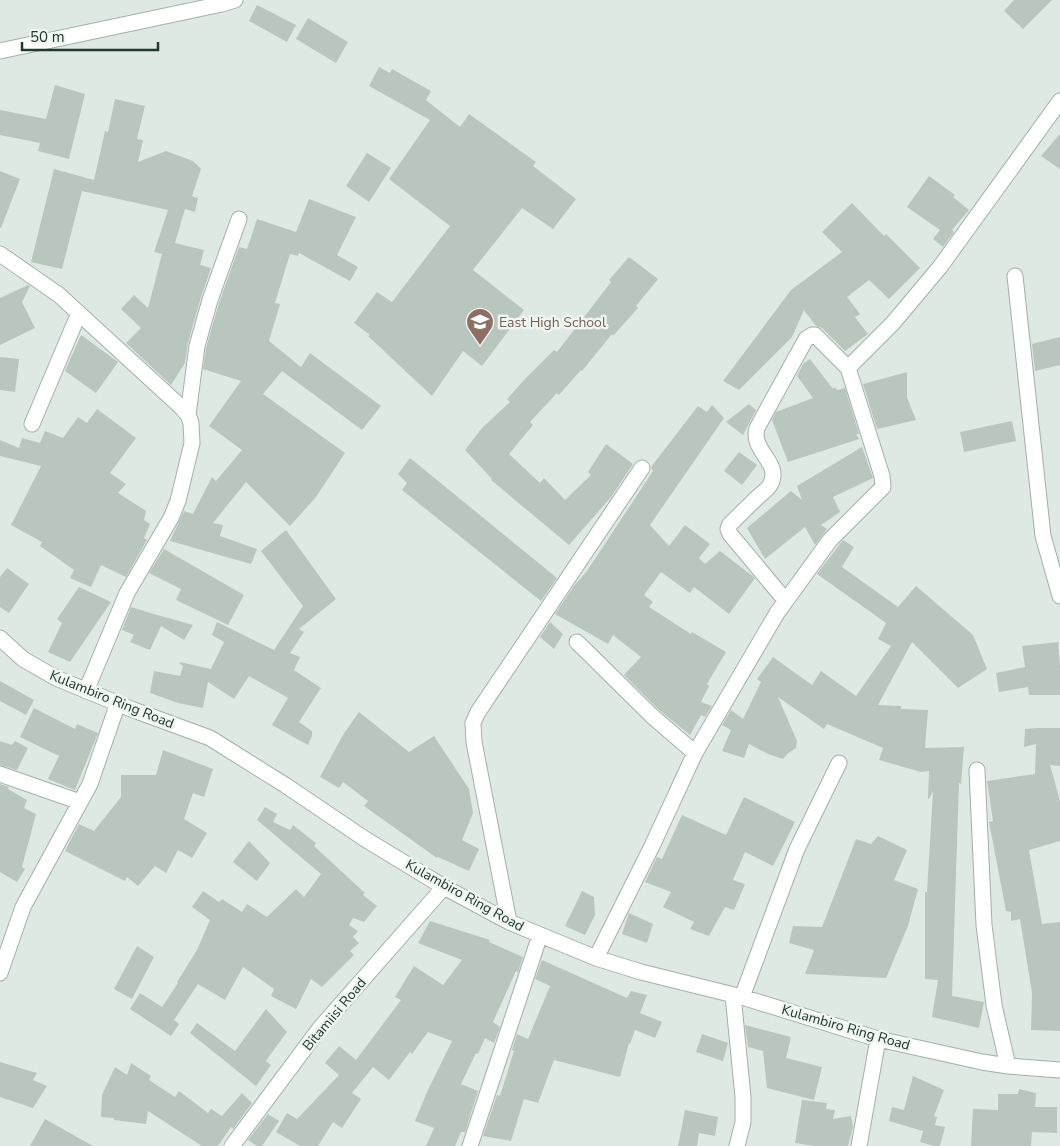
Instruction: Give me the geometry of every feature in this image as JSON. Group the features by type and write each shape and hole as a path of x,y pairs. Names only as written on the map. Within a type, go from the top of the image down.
{"street":[{"path":"0,51 235,0"},
{"path":"848,368 893,323 940,267 1060,101"},
{"path":"86,690 127,593 171,518 178,502 192,443 192,430 188,415 198,346 210,300 239,219"},
{"path":"0,254 58,295 117,347 188,415"},
{"path":"1015,276 1043,536 1060,596"},
{"path":"32,424 79,313"},
{"path":"596,958 652,846 695,753 785,600 830,540 883,487 882,476 848,368 812,335 806,339 754,435 756,443 771,464 773,475 770,486 730,524 728,529 730,534 785,600"},
{"path":"509,922 474,742 473,723 486,699 642,468"},
{"name":"Kulambiro Ring Road","path":"0,638 23,659 56,678 210,738 444,887 509,922 596,958 641,972 738,996 878,1039 982,1062 1060,1070"},
{"path":"577,642 652,716 695,753"},
{"path":"0,973 3,952 24,907 90,784 118,703"},
{"path":"737,1146 743,1122 738,996 797,849 839,763"},
{"path":"977,770 984,925 994,1005 1008,1066"},
{"path":"0,774 80,802"},
{"name":"Bitamiisi Road","path":"232,1146 320,1028 444,887"},
{"path":"470,1146 540,934"},
{"path":"859,1146 878,1039"}],"building":[{"path":"1014,0 1052,0 1023,29 1004,11"},
{"path":"257,5 296,25 287,42 249,21"},
{"path":"308,18 348,42 336,63 296,39"},
{"path":"379,67 390,73 392,69 431,91 426,100 460,127 469,114 536,162 533,166 576,199 553,229 522,208 473,270 524,310 482,366 463,351 432,396 368,336 370,335 354,323 377,292 392,302 450,226 389,179 430,120 369,86"},
{"path":"55,85 85,94 69,159 38,151 40,143 0,135 0,110 46,119"},
{"path":"115,99 145,106 137,139 143,140 138,162 166,151 193,161 201,169 192,196 198,198 195,212 185,209 175,243 204,250 200,265 211,268 188,343 185,363 171,385 126,343 141,328 121,309 134,295 148,308 162,254 154,252 168,210 82,191 62,269 31,262 54,169 94,180 105,131 108,132"},
{"path":"1060,134 1060,169 1041,156"},
{"path":"367,153 391,168 369,202 346,186"},
{"path":"0,171 20,179 1,228 0,228"},
{"path":"929,176 955,195 953,197 969,210 952,230 954,232 943,247 933,239 940,230 907,207"},
{"path":"309,199 356,217 337,255 358,267 350,281 299,253 298,256 290,254 275,303 280,304 269,341 301,367 310,353 381,406 362,430 282,371 263,394 345,453 316,497 290,526 246,482 213,523 223,525 220,536 257,549 251,564 170,541 184,511 193,514 212,477 216,481 242,450 209,426 241,381 203,369 206,348 219,303 239,247 247,249 257,219 296,232"},
{"path":"852,203 884,236 886,234 920,268 889,299 869,280 847,297 860,314 855,317 868,334 845,351 822,328 816,326 804,310 792,337 739,390 723,381 791,290 842,252 822,232"},
{"path":"629,257 658,279 636,306 638,308 613,336 612,334 582,371 559,395 557,393 530,422 533,425 509,454 540,483 544,478 565,500 591,475 588,472 606,444 633,464 611,497 569,545 491,480 465,450 482,428 510,402 507,399 524,380 554,350 557,352 611,282 609,280"},
{"path":"28,285 30,286 22,302 35,328 0,345 0,298"},
{"path":"81,335 118,362 96,393 65,371"},
{"path":"1060,337 1060,365 1035,371 1032,344"},
{"path":"0,357 19,359 15,392 0,390"},
{"path":"810,359 833,389 835,387 837,390 845,388 859,434 856,434 859,439 788,462 772,420 776,412 813,398 797,376 803,364"},
{"path":"907,372 907,397 916,420 877,429 863,384"},
{"path":"749,404 756,410 743,435 726,422"},
{"path":"712,405 724,418 650,525 669,546 685,525 710,544 699,558 705,564 720,551 755,578 729,614 694,587 690,593 661,572 644,595 653,602 649,607 691,634 692,632 726,652 707,684 709,686 701,702 712,706 705,717 701,715 690,735 658,709 624,675 641,657 613,635 608,644 555,614 587,571 653,471 651,467 698,406 707,412"},
{"path":"97,409 136,438 110,473 126,484 118,493 146,511 144,520 150,524 144,538 147,540 126,577 101,565 91,587 70,578 74,570 40,546 42,542 11,525 41,466 0,456 0,440 19,448 22,438 40,443 45,431 63,438 78,417 87,423"},
{"path":"1012,421 1016,441 964,452 960,432"},
{"path":"862,447 873,478 833,497 840,512 821,525 827,529 815,545 805,527 765,559 747,528 791,491 802,500 797,486"},
{"path":"739,452 757,465 742,485 724,471"},
{"path":"410,458 557,578 541,601 402,490 407,483 398,474"},
{"path":"286,530 336,599 299,629 304,632 290,653 300,657 294,670 321,688 299,722 312,731 308,745 272,725 288,698 249,676 234,699 208,682 203,708 178,703 150,693 154,671 180,676 183,666 180,662 211,669 224,642 212,635 217,622 274,650 303,606 261,551"},
{"path":"843,540 854,547 842,567 898,607 916,586 973,635 987,669 958,688 912,642 878,705 901,706 901,709 928,710 925,748 964,747 961,784 959,783 952,996 984,1002 979,1028 932,1017 938,980 925,979 925,892 927,892 933,791 928,799 929,771 921,772 879,760 883,748 827,724 824,729 778,697 797,741 796,748 783,759 749,744 744,758 722,751 731,730 722,725 731,710 743,719 761,682 757,679 773,657 812,685 821,671 856,696 891,646 878,639 886,623 817,574"},
{"path":"164,549 244,595 228,625 176,600 181,589 149,573"},
{"path":"7,568 29,584 9,613 0,607 0,577"},
{"path":"79,587 111,602 70,662 48,652 62,623 57,619"},
{"path":"131,607 193,625 184,640 161,626 150,650 130,642 134,635 122,630"},
{"path":"550,622 563,634 554,649 540,637"},
{"path":"1058,642 1060,695 1029,695 1028,687 999,692 996,673 1025,667 1022,646"},
{"path":"0,681 34,700 26,715 0,701"},
{"path":"34,708 75,729 77,724 98,733 75,790 48,779 59,756 20,737"},
{"path":"359,712 409,752 434,736 469,789 473,813 462,840 479,849 469,871 437,858 364,806 368,801 343,782 339,788 320,777 343,735"},
{"path":"1060,728 1060,766 1050,765 1060,801 1060,841 1029,850 1042,924 1060,922 1060,1031 1031,1030 1032,993 1020,919 1011,921 1011,912 1006,911 989,822 993,821 987,781 1035,774 1036,744 1024,747 1025,729"},
{"path":"0,741 12,745 15,741 28,748 17,770 0,765"},
{"path":"163,750 213,769 204,797 193,793 184,819 207,833 192,858 178,850 166,873 155,866 138,886 127,877 125,881 65,851 79,824 94,831 121,797 121,775 156,775"},
{"path":"0,784 9,787 8,789 27,800 24,808 36,814 22,867 25,869 17,882 0,872"},
{"path":"744,797 795,822 773,866 745,852 733,880 745,884 734,910 725,907 709,936 690,929 694,922 663,907 671,892 645,882 657,857 662,859 682,815 726,835"},
{"path":"265,807 277,814 273,822 290,830 293,825 316,843 314,846 365,893 363,895 377,906 364,922 353,918 349,925 358,931 353,937 359,943 350,951 354,955 322,987 311,979 296,1009 271,996 274,989 243,967 225,1000 198,984 174,1020 179,1024 171,1036 130,1009 140,993 162,1007 178,983 197,950 210,920 192,907 203,891 219,902 222,899 242,912 247,904 267,917 296,889 304,897 321,874 257,820"},
{"path":"878,836 907,850 894,880 918,889 908,926 886,978 805,974 814,950 789,943 793,926 822,927 856,839 871,844"},
{"path":"249,841 270,863 257,881 233,862"},
{"path":"582,891 594,897 595,915 585,935 565,926"},
{"path":"629,913 653,924 647,943 622,934"},
{"path":"430,921 490,940 489,942 523,957 518,972 516,971 493,1022 500,1027 494,1043 485,1038 461,1084 478,1091 465,1132 461,1132 455,1146 426,1146 434,1128 415,1121 452,1041 428,1032 389,1080 373,1067 352,1093 361,1099 342,1128 333,1122 318,1146 300,1146 276,1132 287,1113 297,1119 339,1075 325,1063 339,1046 356,1060 401,1000 395,997 414,966 443,985 462,960 418,943"},
{"path":"137,946 154,957 132,999 114,989"},
{"path":"542,960 627,998 631,991 647,995 640,1013 662,1022 655,1038 635,1030 629,1043 620,1077 554,1060 538,1103 524,1099 511,1141 483,1136 497,1095 500,1096 514,1051 512,1050 517,1034 528,1039 550,986 535,979"},
{"path":"266,1009 287,1032 266,1061 271,1065 256,1086 190,1033 197,1023 235,1051"},
{"path":"745,1025 791,1037 786,1058 822,1067 814,1100 767,1088 763,1051 748,1047"},
{"path":"702,1034 728,1043 723,1061 696,1052"},
{"path":"0,1062 37,1073 33,1080 47,1086 33,1108 0,1097"},
{"path":"131,1063 151,1076 149,1080 175,1097 179,1091 208,1113 211,1109 222,1116 242,1093 252,1103 233,1129 231,1127 218,1146 202,1146 148,1111 146,1124 101,1117 102,1095 115,1067 127,1075"},
{"path":"913,1076 944,1090 934,1116 937,1117 935,1125 945,1127 940,1146 920,1142 923,1131 889,1121 892,1107 904,1110"},
{"path":"1019,1089 1036,1093 1035,1107 1057,1107 1057,1133 1032,1132 1031,1146 971,1146 973,1109 998,1110 998,1094 1018,1094"},
{"path":"802,1100 827,1103 826,1109 835,1110 833,1119 851,1116 853,1127 848,1146 815,1146 795,1143"},
{"path":"685,1110 718,1117 715,1136 699,1133 697,1146 678,1146"},
{"path":"268,1114 279,1121 262,1146 257,1146 248,1140"},
{"path":"45,1119 93,1146 30,1146"}],"place":[{"name":"East High School","path":"480,346"}]}
